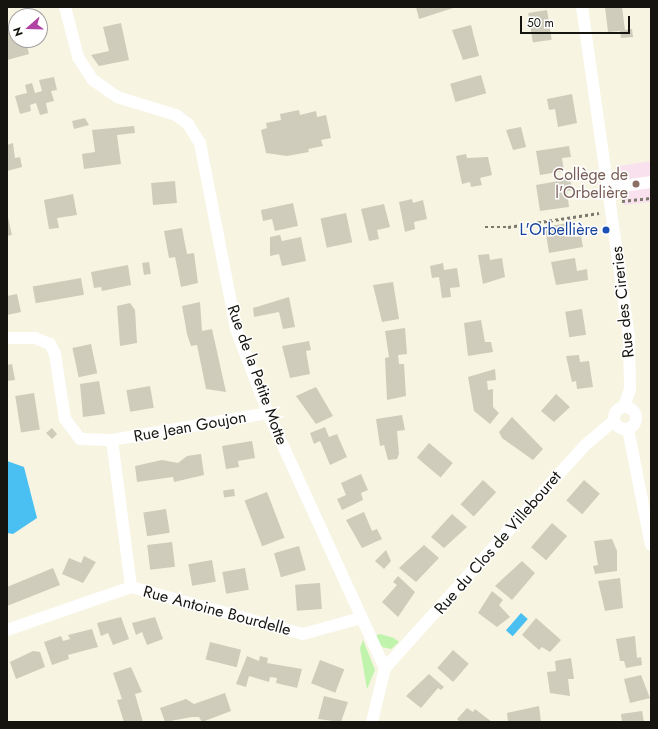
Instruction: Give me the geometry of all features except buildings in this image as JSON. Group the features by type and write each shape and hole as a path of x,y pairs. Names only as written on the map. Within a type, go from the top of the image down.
{"street":[{"name":"Rue de la Petite Motte","path":"65,7 78,57 93,80 117,97 176,115 196,134 229,304 268,413 384,668"},
{"name":"Rue des Cireries","path":"582,7 609,188 629,337 630,390 624,406"},
{"path":"609,188 651,182"},
{"name":"Rue Jean Goujon","path":"7,338 34,338 50,344 55,354 65,419 71,431 80,438 112,440 268,413"},
{"path":"628,429 620,428 614,421 616,411 624,406 633,410 636,417 628,429 651,545"},
{"name":"Rue du Clos de Villebouret","path":"384,668 584,446 614,421"},
{"path":"112,440 131,587"},
{"name":"Rue Antoine Bourdelle","path":"7,630 131,587 303,634 361,618"},
{"path":"372,722 384,668"}],"path":[{"path":"621,202 651,198"},
{"path":"485,227 508,227 605,212"}],"shaded area":[{"name":"Collège de l'Orbelière","path":"651,161 651,202 624,205 618,166"}],"green space":[{"path":"380,634 394,638 399,642 391,649 382,647 375,636"},
{"path":"363,640 375,670 367,689 360,648"}],"water":[{"path":"7,461 24,467 37,518 13,534 7,533"},
{"path":"521,613 528,619 513,636 506,630"}],"place":[{"name":"Collège de l'Orbelière","path":"636,184"},
{"name":"L'Orbellière","path":"606,230"}]}
